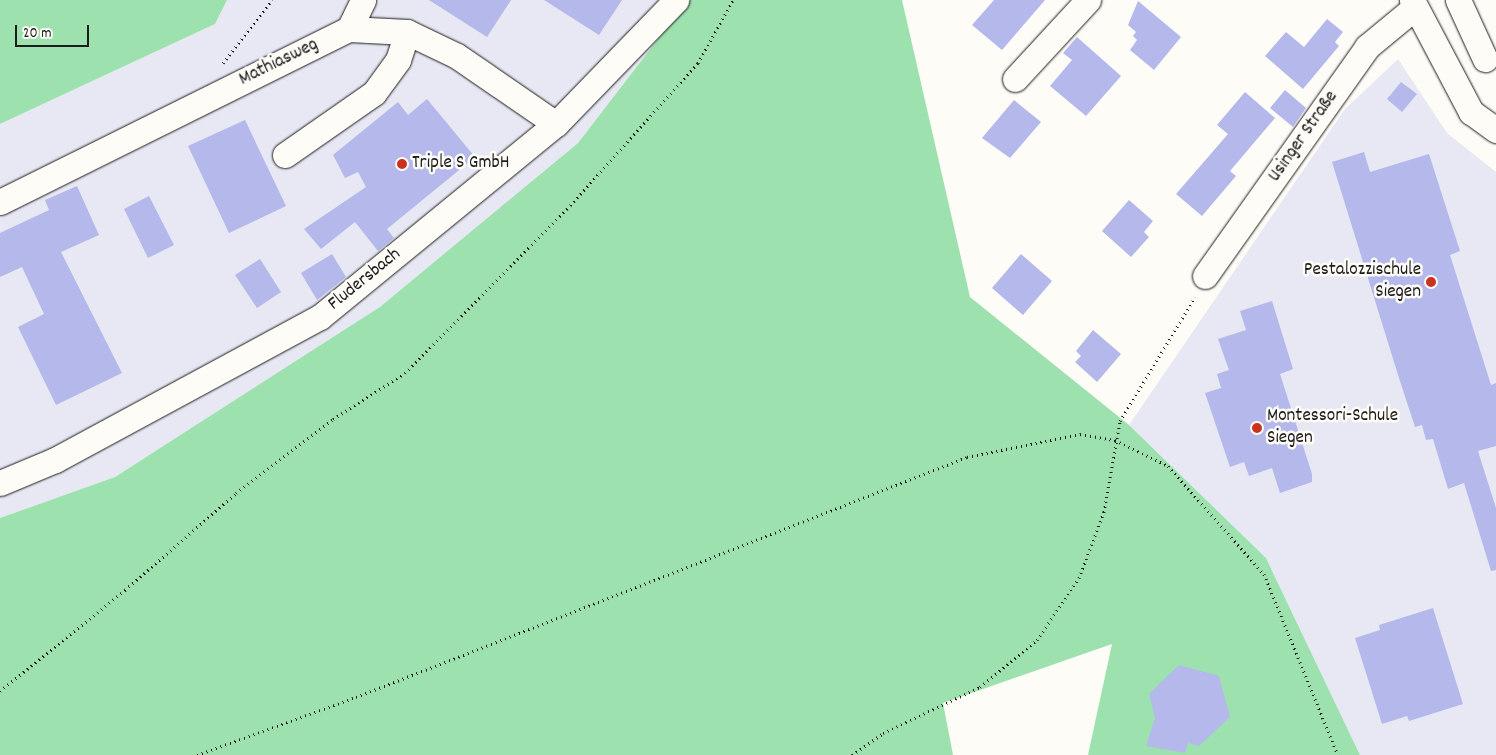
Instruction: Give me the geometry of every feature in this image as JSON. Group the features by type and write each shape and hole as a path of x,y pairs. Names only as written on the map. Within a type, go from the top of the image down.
{"street":[{"name":"Fludersbach","path":"0,483 55,460 320,317 556,124 676,0"},
{"path":"1015,79 1088,0"},
{"path":"1458,0 1484,59"},
{"path":"349,29 360,1"},
{"path":"1413,4 1472,112 1496,130"},
{"name":"Usinger Straße","path":"1205,276 1367,47 1413,4"},
{"name":"Mathiasweg","path":"0,202 349,29 407,32 457,56 556,124"},
{"path":"286,155 374,93 398,60 407,32"}],"path":[{"path":"217,70 272,0"},
{"path":"0,691 125,590 236,492 333,419 405,373 567,209 698,63 733,0"},
{"path":"852,755 883,733 980,687 1036,640 1079,578 1104,512 1120,420 1181,325 1205,276"},
{"path":"197,755 356,697 967,457 1080,434 1115,440 1168,466 1264,574 1338,755"}],"shaded area":[{"path":"227,0 688,0 578,143 380,308 115,477 0,518 0,124 215,24"},
{"path":"1398,59 1447,133 1496,172 1496,755 1360,755 1266,558 1129,425 1345,109"}],"green space":[{"path":"0,0 227,0 215,24 0,124"},
{"path":"688,0 902,0 970,297 1129,425 1266,558 1360,755 1088,755 1112,644 943,703 953,755 0,755 0,518 115,477 380,307 578,143"}],"building":[{"path":"429,0 511,0 487,37"},
{"path":"544,0 622,0 599,35"},
{"path":"994,0 1045,0 1002,50 972,25"},
{"path":"1138,1 1181,37 1154,70 1130,50 1137,40 1133,36 1136,32 1128,25"},
{"path":"1327,19 1343,32 1335,42 1339,46 1303,89 1265,56 1286,32 1304,47"},
{"path":"1077,37 1121,76 1086,116 1050,86 1072,60 1063,53"},
{"path":"1401,82 1417,94 1402,112 1387,99"},
{"path":"1285,90 1306,108 1293,127 1270,108"},
{"path":"1245,92 1275,118 1230,171 1236,176 1202,216 1176,194 1228,134 1217,125"},
{"name":"Triple S GmbH","path":"427,99 475,157 387,229 394,238 378,251 355,222 321,249 304,229 366,187 358,172 345,178 333,155 398,102 408,115"},
{"path":"1014,100 1041,122 1010,158 982,138"},
{"path":"245,120 286,206 229,233 188,146"},
{"path":"1364,152 1370,172 1429,154 1460,251 1450,255 1491,385 1496,383 1496,446 1478,451 1496,508 1496,570 1491,571 1464,483 1448,489 1433,439 1426,440 1422,425 1415,427 1399,378 1332,162"},
{"path":"77,186 99,235 61,252 122,373 56,405 18,327 44,314 22,267 0,277 0,233 49,210 45,200"},
{"path":"149,196 174,245 148,258 124,209"},
{"path":"1129,200 1153,221 1144,232 1149,237 1131,257 1102,231"},
{"path":"332,254 346,277 317,300 301,273"},
{"path":"1021,254 1052,281 1023,315 992,288"},
{"path":"260,259 281,292 257,308 235,275"},
{"name":"Montessori-Schule Siegen","path":"1272,301 1293,369 1280,374 1312,474 1312,482 1280,493 1272,468 1249,476 1244,462 1230,467 1205,393 1221,388 1217,374 1229,370 1218,339 1246,330 1240,311"},
{"path":"1093,330 1121,354 1097,382 1075,362 1081,356 1076,351"},
{"path":"1433,608 1463,704 1409,721 1407,716 1382,724 1355,638 1380,630 1379,625"},
{"path":"1179,665 1219,676 1230,717 1199,746 1188,743 1185,753 1146,746 1155,718 1149,694"}],"place":[{"name":"Triple S GmbH","path":"402,164"},
{"name":"Pestalozzischule Siegen","path":"1431,282"},
{"name":"Montessori-Schule Siegen","path":"1257,428"}]}
